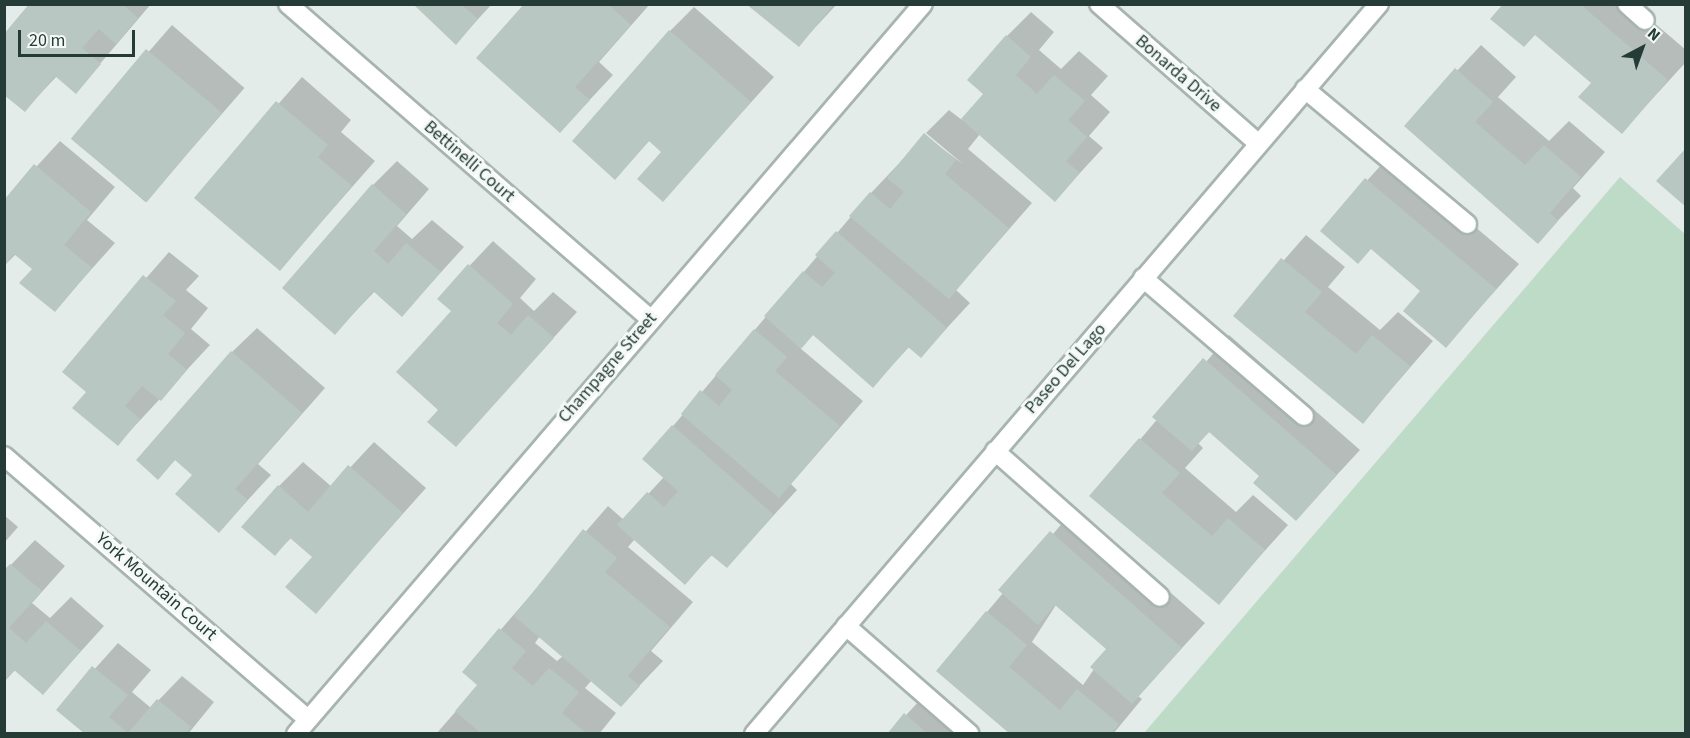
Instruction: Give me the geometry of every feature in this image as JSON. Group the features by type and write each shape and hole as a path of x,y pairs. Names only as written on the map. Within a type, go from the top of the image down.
{"street":[{"name":"Bettinelli Court","path":"288,4 651,319"},
{"name":"Champagne Street","path":"296,734 923,4"},
{"name":"Bonarda Drive","path":"1099,4 1258,143"},
{"name":"Paseo Del Lago","path":"754,734 1378,4"},
{"path":"1627,4 1645,20"},
{"path":"1305,89 1467,224"},
{"path":"1143,278 1304,416"},
{"path":"995,451 1160,597"},
{"name":"York Mountain Court","path":"4,456 308,719"},
{"path":"846,626 970,734"}],"green space":[{"path":"1620,177 1685,234 1685,733 1144,733"}],"building":[{"path":"29,4 122,4 138,18 116,44 99,29 82,48 101,64 76,94 55,76 25,112 4,95 4,34"},
{"path":"413,4 461,4 478,19 456,45"},
{"path":"524,4 608,4 631,25 575,87 590,100 560,133 476,58"},
{"path":"746,4 834,4 799,47"},
{"path":"1503,4 1580,4 1668,80 1622,134 1578,97 1591,83 1535,35 1524,47 1490,19"},
{"path":"669,30 751,102 663,202 637,179 661,152 649,141 615,180 572,141"},
{"path":"1006,35 1031,57 1016,75 1037,94 1054,75 1085,101 1068,120 1087,137 1066,161 1080,173 1055,202 961,119 983,94 967,80"},
{"path":"146,49 222,113 147,202 71,139"},
{"path":"1455,68 1493,102 1475,122 1525,165 1544,145 1581,177 1550,213 1558,221 1538,244 1404,126"},
{"path":"276,101 328,145 318,157 352,186 280,271 194,198"},
{"path":"924,133 956,160 945,174 1009,228 949,299 849,216 870,192 890,209 904,192 887,178"},
{"path":"1686,148 1686,207 1656,181"},
{"path":"34,164 91,212 64,245 92,268 55,312 19,283 32,269 14,254 4,266 4,200"},
{"path":"1365,178 1496,289 1446,348 1403,311 1420,291 1371,249 1358,264 1320,231"},
{"path":"372,184 406,214 374,251 388,264 406,243 441,272 402,317 373,291 335,335 282,288"},
{"path":"836,231 947,328 921,358 908,347 873,388 813,335 801,349 764,316 803,271 822,287 835,273 815,255"},
{"path":"1281,258 1322,292 1305,312 1356,354 1372,335 1410,366 1363,424 1233,316"},
{"path":"468,264 513,304 497,323 511,335 528,315 554,338 456,447 427,422 438,410 396,372 451,311 437,299"},
{"path":"143,275 176,301 163,315 185,333 168,354 187,370 161,401 142,386 125,406 140,419 118,446 72,408 86,392 62,372"},
{"path":"754,329 787,357 775,371 840,426 779,498 681,414 700,390 719,406 732,390 715,375"},
{"path":"231,351 302,413 235,489 248,500 219,533 175,494 192,475 175,460 158,480 136,460"},
{"path":"1203,358 1337,475 1296,521 1253,483 1259,476 1209,432 1192,451 1152,417"},
{"path":"672,425 774,515 727,568 711,555 685,585 617,525 647,492 664,507 678,491 642,459"},
{"path":"1139,438 1180,473 1162,493 1212,536 1228,518 1265,550 1219,605 1089,496"},
{"path":"348,465 403,513 316,614 285,587 312,557 290,538 275,556 241,527 278,485 308,512"},
{"path":"583,529 617,558 605,572 670,627 628,676 640,686 621,707 514,616"},
{"path":"1050,531 1182,648 1132,704 1090,667 1106,649 1055,605 1038,625 998,590"},
{"path":"10,564 42,591 9,628 26,643 46,621 81,651 43,695 14,670 4,681 4,570"},
{"path":"986,611 1027,645 1009,667 1060,710 1077,689 1119,724 1111,734 1010,734 936,671"},
{"path":"499,628 526,651 512,668 533,686 549,668 579,692 562,713 587,734 482,734 455,711 477,685 462,672"},
{"path":"92,666 128,695 109,717 128,733 157,699 191,727 185,734 85,734 56,710"},
{"path":"904,713 928,734 887,734"}]}
